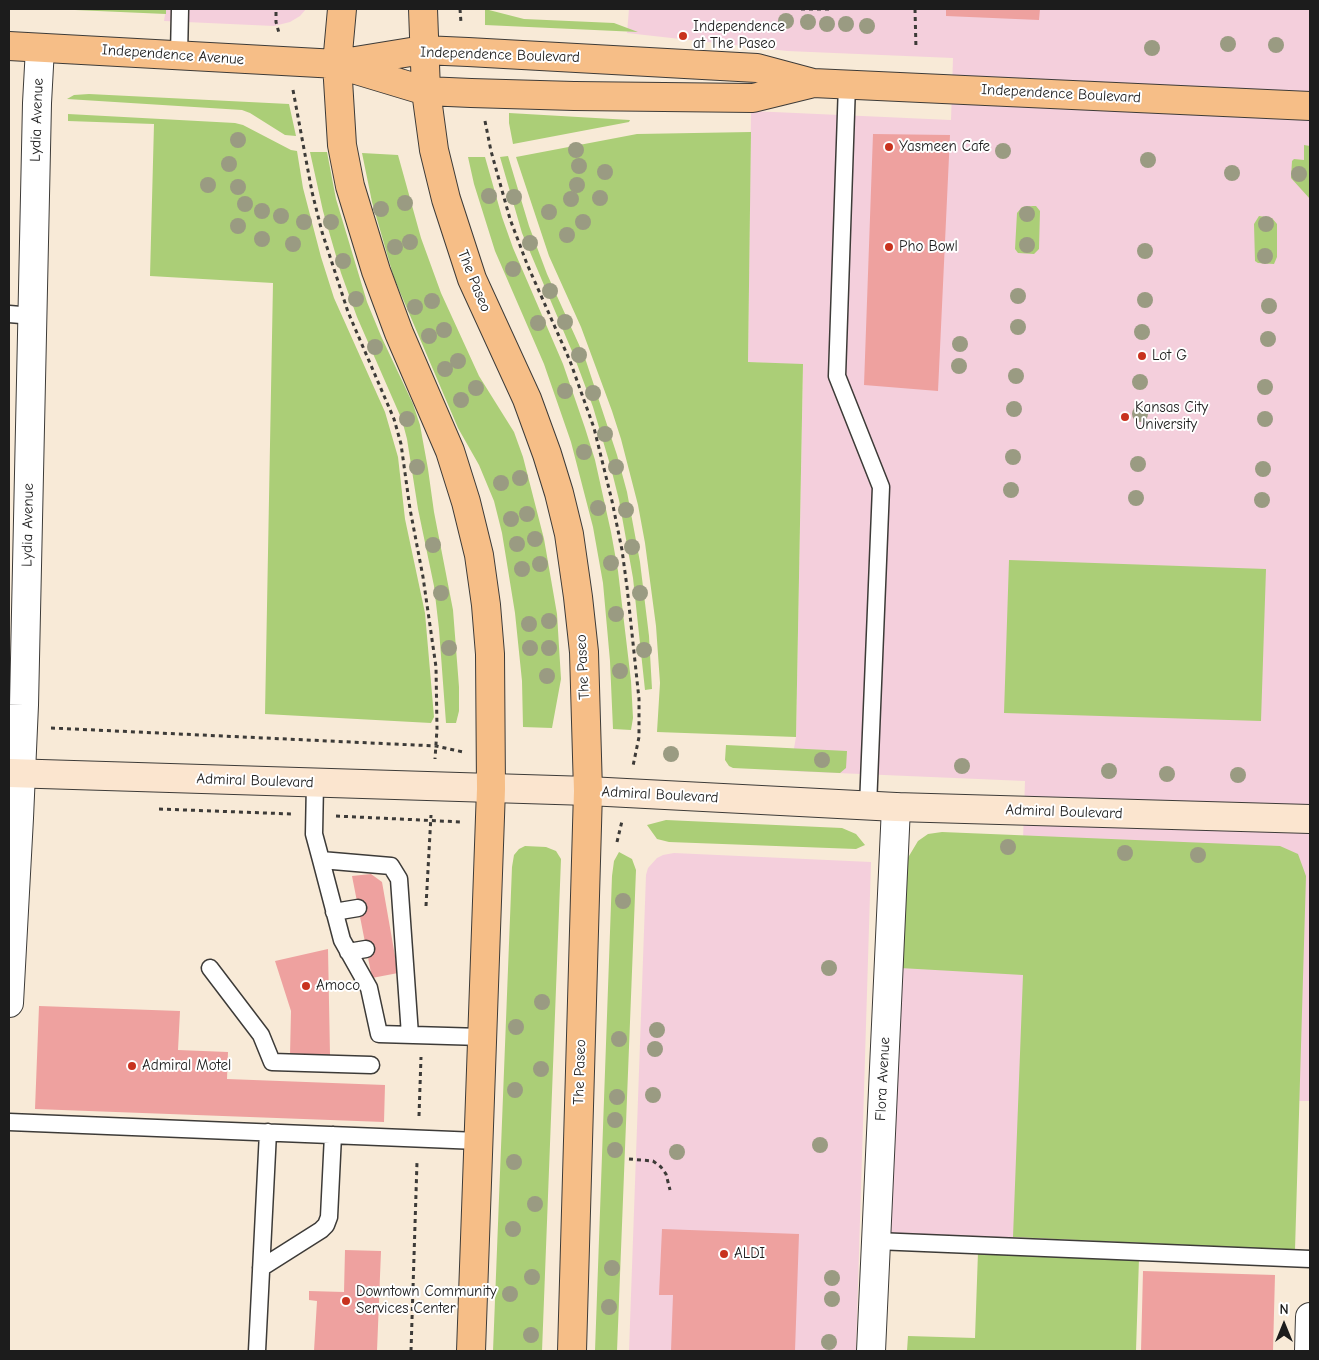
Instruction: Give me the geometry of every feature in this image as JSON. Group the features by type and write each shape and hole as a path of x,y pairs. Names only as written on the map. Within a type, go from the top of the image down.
{"main road":[{"path":"342,9 337,64 342,145 350,186 360,224 399,333 450,451 466,502 478,555 486,605 490,654 492,758 471,1351"},
{"name":"The Paseo","path":"423,9 426,91 434,150 458,240 472,279 527,399 559,493 570,543 578,597 584,652 588,791 572,1351"},
{"name":"Independence Avenue","path":"9,46 337,64"},
{"name":"Independence Boulevard","path":"337,64 423,50 757,68 812,83 1310,106"},
{"name":"Independence Boulevard","path":"337,64 426,91 574,96 753,98 812,83"}],"street":[{"name":"Lydia Avenue","path":"9,1002 15,773 23,727 21,315 40,48"},
{"name":"Admiral Boulevard","path":"15,773 588,791 896,807 1310,818"},
{"name":"Flora Avenue","path":"871,1351 896,807"},
{"path":"1309,1351 1310,1317"}],"lane":[{"path":"179,55 180,9"},
{"path":"847,84 837,376 881,486 868,806"},
{"path":"315,783 314,834 342,940 369,988 378,1034 482,1037"},
{"path":"321,860 392,866 399,879 393,904 398,944 416,1035"},
{"path":"334,912 358,908"},
{"path":"348,952 366,949"},
{"path":"210,968 261,1035 272,1062 371,1065"},
{"path":"9,1122 478,1141"},
{"path":"257,1351 268,1132"},
{"path":"261,1268 322,1230 326,1225 329,1217 333,1135"},
{"path":"876,1241 1310,1259"}],"path":[{"path":"460,9 460,22"},
{"path":"801,9 830,9"},
{"path":"915,9 916,49"},
{"path":"276,12 276,22"},
{"path":"298,106 302,144 322,232 348,312 394,419 401,444 436,667 438,729 436,740"},
{"path":"485,121 491,151 510,220 527,264 570,361 594,428 604,465 622,550 628,595 639,699 639,736"},
{"path":"23,727 436,746 492,758"},
{"path":"426,910 429,840"},
{"path":"411,1351 418,1138 416,1035"},
{"path":"629,1159 653,1161 661,1167 666,1174 670,1190"}],"shaded area":[{"path":"166,9 306,9 300,16 290,22 274,26 164,21"},
{"name":"Kansas City University","path":"629,9 1310,9 1310,1101 1296,1101 1290,1252 891,1234 900,968 1022,868 1025,781 790,771 796,737 803,365 748,362 751,111 951,120 953,58 787,51 627,33"},
{"path":"674,853 871,862 856,1351 629,1351 646,875 648,868 657,858"}],"green space":[{"path":"52,9 166,9 166,14"},
{"path":"485,9 524,19 614,23 638,32 485,25"},
{"path":"89,94 289,104 296,136 285,135 242,110 67,99 74,95"},
{"path":"509,113 630,120 629,122 513,144"},
{"path":"68,114 235,123 243,125 291,150 297,151 303,188 334,298 385,412 398,457 405,519 425,613 434,717 431,723 265,714 273,283 150,276 154,124 68,121"},
{"path":"751,132 748,362 803,364 796,737 657,732 660,683 656,626 638,505 612,411 581,327 549,256 516,157 637,134"},
{"path":"1304,145 1310,146 1310,199 1291,178 1292,161 1294,159 1304,160"},
{"path":"310,152 327,152 336,199 367,302 413,404 420,425 453,610 459,687 459,711 456,723 446,723 434,586 418,509 407,439 402,420 357,317 341,273 323,211"},
{"path":"362,153 398,155 421,238 441,293 479,376 514,432 523,457 544,539 557,614 561,679 552,728 523,727 522,681 515,613 502,533 494,501 479,465 458,428 394,278 372,202"},
{"path":"508,156 529,226 547,274 585,358 617,455 627,492 640,562 649,636 652,689 645,690 633,578 619,500 611,468 593,407 574,356 522,233 500,157"},
{"path":"468,157 485,157 513,248 563,364 595,460 618,571 631,681 633,718 631,730 613,729 610,661 603,583 593,527 571,442 544,364 495,251 474,184"},
{"path":"1036,206 1040,211 1039,249 1034,254 1018,253 1015,249 1017,213 1022,207"},
{"path":"1259,216 1272,218 1277,224 1277,257 1274,264 1258,263 1255,261 1254,224"},
{"path":"1009,560 1266,569 1261,721 1004,713"},
{"path":"726,745 847,751 846,768 840,773 733,768 725,760"},
{"path":"666,820 842,828 856,834 865,845 856,849 669,842 657,839 647,825"},
{"path":"942,832 1280,846 1298,854 1306,876 1295,1250 1013,1237 1023,975 900,968 906,861 918,841 928,834"},
{"path":"525,846 546,847 556,851 561,859 542,1351 493,1351 512,867 514,855"},
{"path":"619,852 632,859 636,870 617,1351 595,1351 612,876 614,861"},
{"path":"978,1252 1139,1258 1136,1351 907,1351 908,1336 975,1338"}],"building":[{"path":"946,9 1040,9 1039,20 946,16"},
{"path":"873,134 950,135 938,391 864,385"},
{"name":"Amoco","path":"371,874 382,882 398,973 372,978 352,876"},
{"name":"Amoco","path":"328,949 330,1055 290,1055 291,1011 275,961"},
{"name":"Admiral Motel","path":"39,1006 180,1011 178,1050 228,1052 227,1079 385,1085 384,1122 35,1109"},
{"path":"662,1229 799,1234 795,1351 671,1351 673,1295 659,1295"},
{"name":"Downtown Community Services Center","path":"345,1250 381,1251 377,1351 314,1351 317,1301 309,1300 309,1291 344,1292"},
{"path":"1143,1271 1275,1275 1273,1351 1141,1351"}],"place":[{"name":"Independence at The Paseo","path":"683,36"},
{"name":"Yasmeen Cafe","path":"889,147"},
{"name":"Pho Bowl","path":"889,247"},
{"name":"Lot G","path":"1142,356"},
{"name":"Kansas City University","path":"1125,417"},
{"name":"Amoco","path":"306,986"},
{"name":"Admiral Motel","path":"132,1066"},
{"name":"ALDI","path":"724,1254"},
{"name":"Downtown Community Services Center","path":"346,1301"}]}
